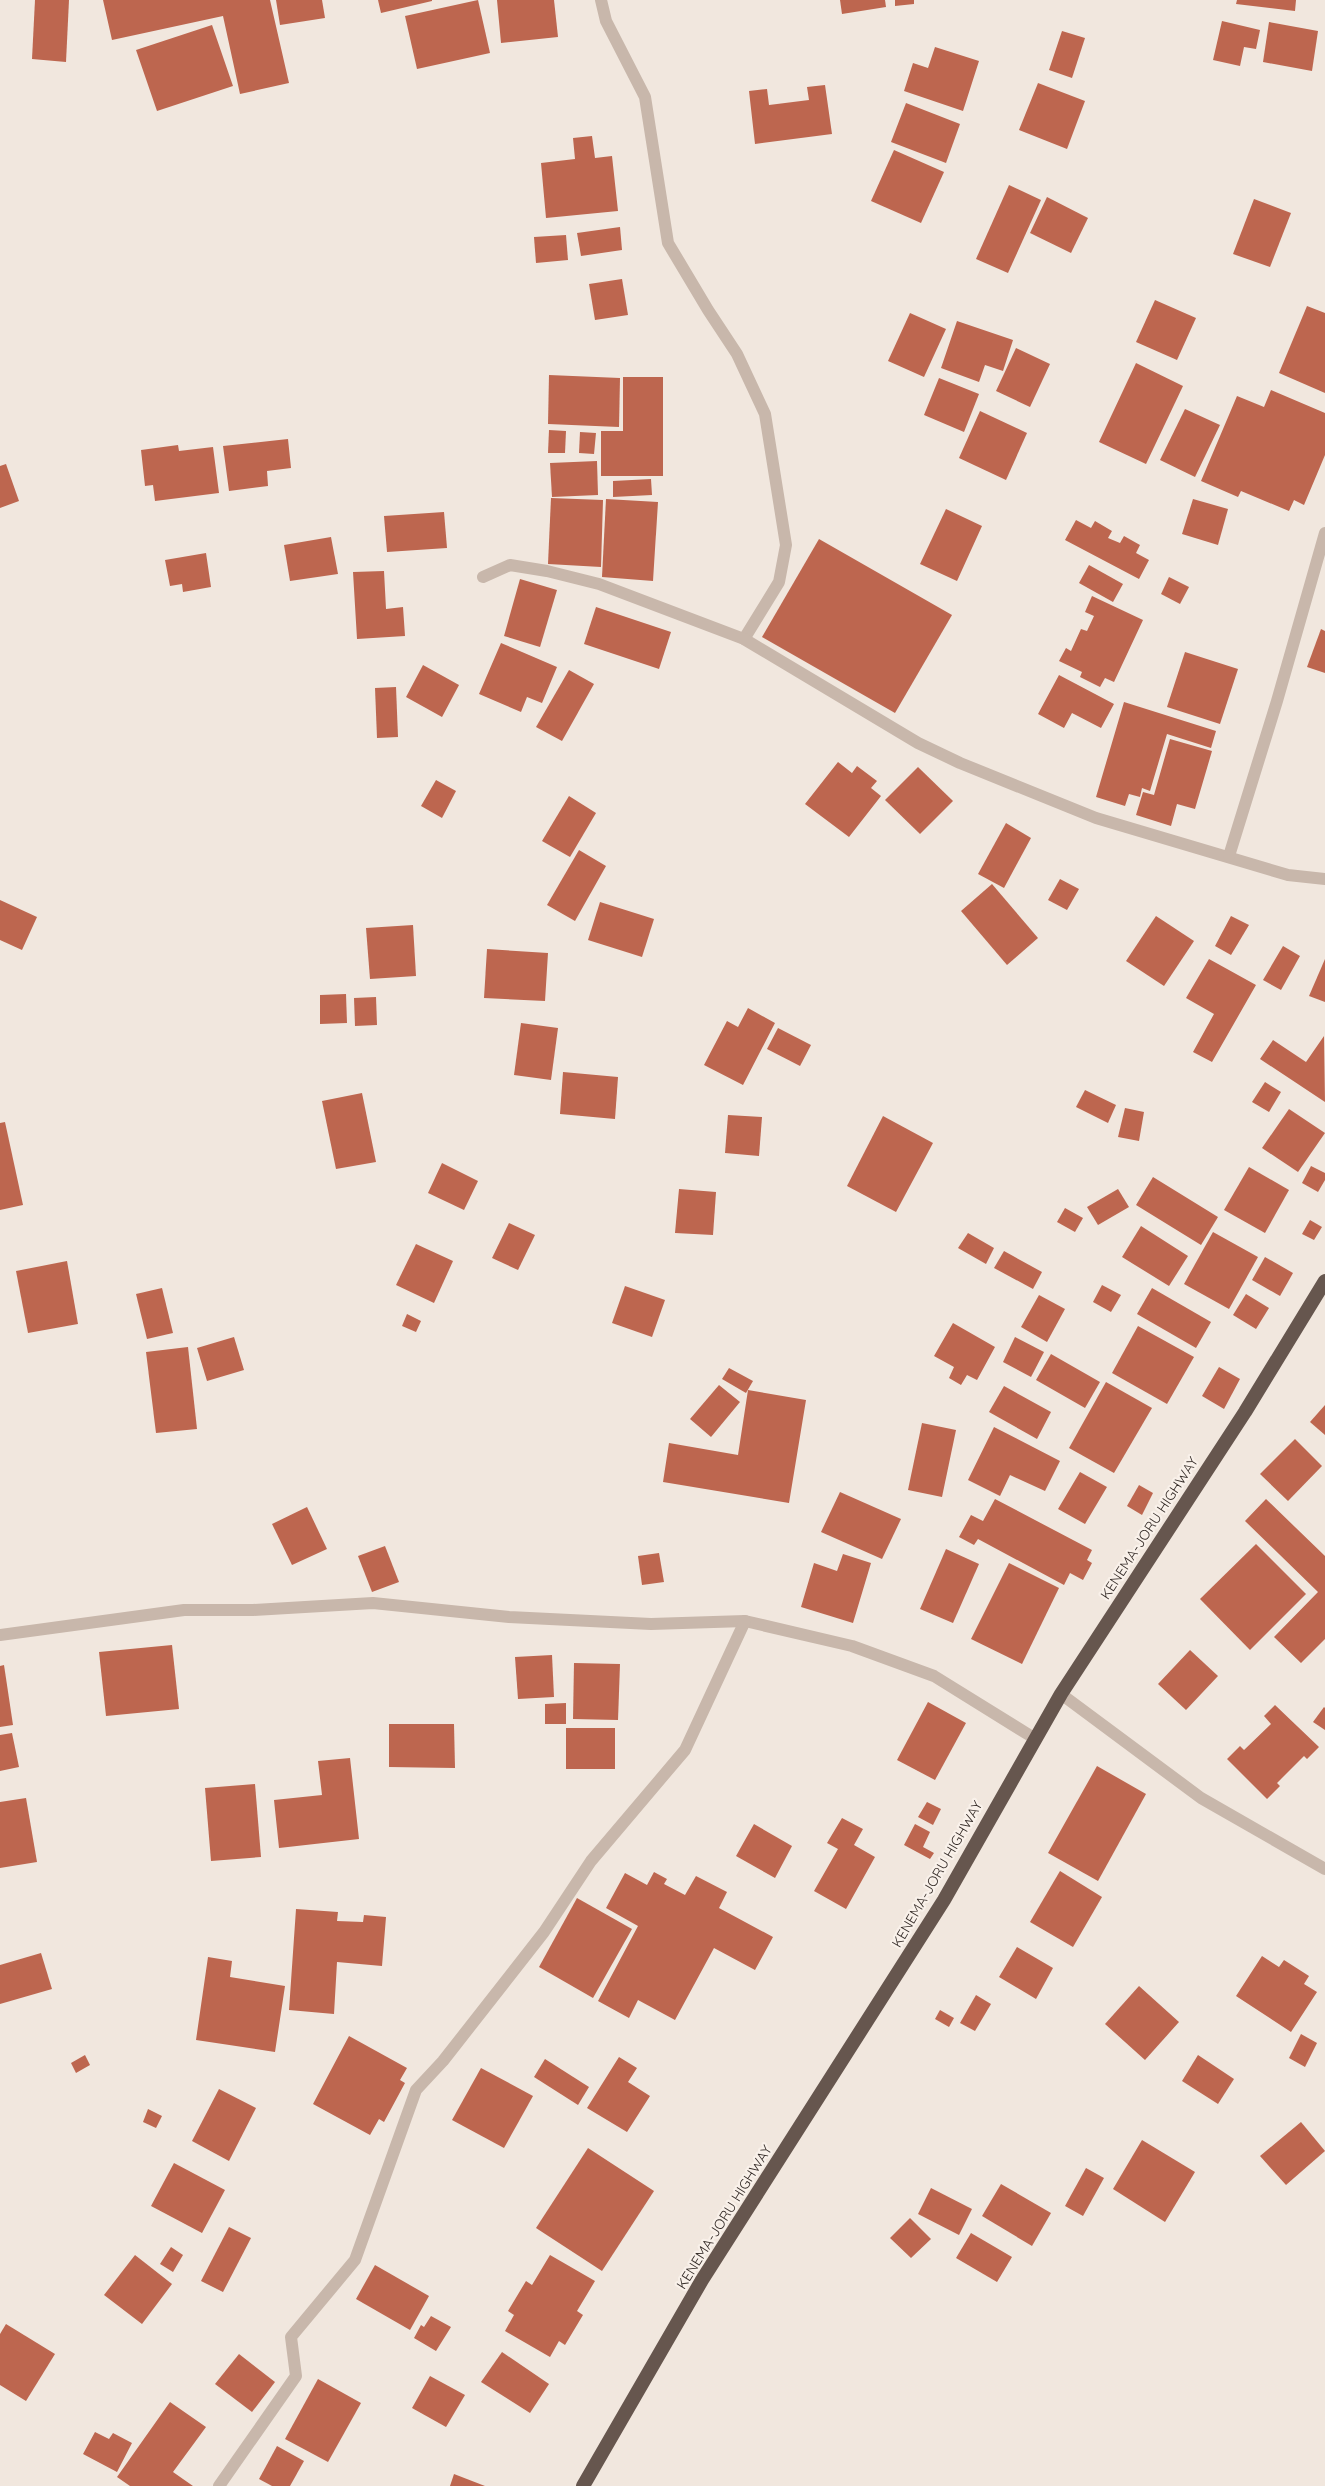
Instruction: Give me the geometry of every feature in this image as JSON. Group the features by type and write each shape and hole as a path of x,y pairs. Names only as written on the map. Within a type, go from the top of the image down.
{"highway":[{"name":"KENEMA-JORU HIGHWAY","path":"583,2486 702,2280 944,1900 1034,1738 1061,1694 1244,1412 1325,1281"}],"street":[{"path":"601,0 606,20 645,97 668,243 737,354 765,414 786,545 779,582 744,639"},
{"path":"1229,856 1277,701 1325,533"},
{"path":"482,577 510,565 547,571 599,584 744,639 918,743 960,763 1096,818 1288,875 1325,879"},
{"path":"0,1635 184,1610 253,1610 373,1602 510,1617 632,1623 745,1621 852,1646 934,1676 1034,1738"},
{"path":"219,2486 296,2376 291,2337 355,2260 416,2090 443,2061 544,1932 591,1861 685,1750 745,1621"},
{"path":"1061,1694 1201,1798 1325,1869"}],"building":[{"path":"35,0 69,0 66,62 32,59"},
{"path":"103,0 270,0 289,83 240,94 223,16 112,40"},
{"path":"276,0 322,0 325,18 280,25"},
{"path":"378,0 432,0 432,1 381,13"},
{"path":"478,0 490,53 417,69 405,16"},
{"path":"497,0 554,0 558,37 501,43"},
{"path":"840,0 885,0 886,7 842,14"},
{"path":"895,0 914,0 914,4 895,6"},
{"path":"1237,0 1296,0 1295,11 1236,4"},
{"path":"1222,21 1260,30 1256,49 1244,47 1240,66 1213,60"},
{"path":"1269,22 1318,31 1312,71 1263,62"},
{"path":"212,25 233,86 157,111 136,50"},
{"path":"1062,31 1085,38 1072,78 1049,70"},
{"path":"935,47 979,61 963,111 904,91 913,63 928,68"},
{"path":"1038,83 1085,101 1067,149 1019,130"},
{"path":"825,85 832,134 755,144 749,91 767,89 769,105 809,100 807,87"},
{"path":"906,103 960,124 946,163 891,142"},
{"path":"592,136 595,158 612,156 618,211 546,218 541,163 575,159 573,138"},
{"path":"894,150 944,172 921,223 871,201"},
{"path":"1009,185 1041,200 1008,273 976,259"},
{"path":"1047,197 1088,218 1071,253 1030,233"},
{"path":"1254,199 1291,213 1270,267 1233,254"},
{"path":"620,227 622,250 581,256 577,233"},
{"path":"566,235 568,260 536,263 534,237"},
{"path":"622,279 628,315 595,320 589,284"},
{"path":"1155,300 1196,318 1177,360 1136,342"},
{"path":"1307,306 1325,313 1325,393 1279,373"},
{"path":"910,313 946,329 924,377 888,361"},
{"path":"957,321 1013,340 1003,371 985,365 979,382 941,368"},
{"path":"1016,348 1050,364 1030,407 996,391"},
{"path":"1136,363 1183,386 1146,464 1099,442"},
{"path":"549,375 620,378 619,427 548,424"},
{"path":"623,377 663,377 663,476 601,476 601,431 623,431"},
{"path":"939,378 979,394 964,432 924,415"},
{"path":"1271,390 1325,413 1325,455 1304,505 1294,500 1289,511 1241,491 1238,497 1201,481 1237,396 1264,407"},
{"path":"1185,409 1220,425 1195,477 1160,460"},
{"path":"980,411 1027,433 1006,480 959,458"},
{"path":"549,430 566,431 565,453 548,453"},
{"path":"580,432 596,433 594,454 579,453"},
{"path":"288,439 291,468 267,471 268,486 229,491 223,446"},
{"path":"178,445 179,451 213,447 219,493 155,501 153,485 145,486 141,450"},
{"path":"597,461 598,495 552,497 550,463"},
{"path":"6,464 19,501 0,508 0,466"},
{"path":"651,479 652,495 613,497 613,481"},
{"path":"551,498 603,500 601,567 548,564"},
{"path":"606,499 658,502 653,581 602,577"},
{"path":"1193,499 1228,509 1218,545 1182,534"},
{"path":"946,509 982,526 957,581 920,564"},
{"path":"444,512 447,548 387,552 384,516"},
{"path":"1076,520 1091,528 1095,521 1112,531 1108,538 1120,543 1124,536 1140,545 1136,553 1149,560 1139,579 1065,540"},
{"path":"331,537 338,574 290,581 284,545"},
{"path":"819,539 952,615 895,713 762,637"},
{"path":"206,553 211,587 183,592 182,584 170,586 165,560"},
{"path":"1089,565 1123,584 1113,602 1079,583"},
{"path":"384,571 386,609 403,607 405,636 357,639 353,572"},
{"path":"1169,577 1189,587 1180,604 1161,594"},
{"path":"520,579 557,590 540,647 504,636"},
{"path":"1092,596 1143,620 1114,682 1105,678 1100,687 1080,677 1082,672 1059,661 1066,648 1071,651 1081,629 1087,631 1094,616 1085,612"},
{"path":"596,607 671,632 659,669 584,644"},
{"path":"1321,629 1325,631 1325,673 1307,667"},
{"path":"501,643 557,667 542,703 527,697 521,712 479,694"},
{"path":"1185,652 1238,669 1220,724 1167,707"},
{"path":"423,665 459,685 442,717 406,697"},
{"path":"569,670 594,684 562,741 536,727"},
{"path":"1059,675 1114,704 1101,728 1072,713 1064,728 1038,714"},
{"path":"396,687 398,737 377,738 375,688"},
{"path":"1124,702 1216,731 1211,748 1167,734 1150,791 1142,788 1140,797 1129,794 1125,806 1096,797"},
{"path":"1170,739 1212,751 1195,809 1177,804 1171,826 1136,815 1143,792 1154,795"},
{"path":"838,762 852,773 857,766 877,781 871,788 881,796 849,837 805,804"},
{"path":"918,767 953,801 920,834 885,800"},
{"path":"436,780 456,791 442,818 421,806"},
{"path":"569,796 596,813 570,857 542,841"},
{"path":"1006,823 1031,838 1004,888 978,874"},
{"path":"579,850 606,866 575,921 547,905"},
{"path":"1060,879 1079,889 1067,910 1048,900"},
{"path":"992,884 1038,938 1007,965 961,911"},
{"path":"0,900 37,917 22,950 0,940"},
{"path":"600,902 654,919 642,957 588,940"},
{"path":"1156,916 1194,941 1164,986 1126,961"},
{"path":"1231,916 1249,925 1231,955 1215,946"},
{"path":"413,925 416,976 370,979 366,928"},
{"path":"1283,946 1300,956 1281,990 1263,980"},
{"path":"487,949 548,953 545,1001 484,998"},
{"path":"1209,959 1256,985 1212,1062 1193,1052 1214,1014 1186,998"},
{"path":"1325,959 1325,1002 1309,996"},
{"path":"346,994 347,1023 320,1024 320,995"},
{"path":"376,997 377,1025 355,1026 354,998"},
{"path":"748,1008 775,1023 743,1085 704,1065 727,1021 738,1027"},
{"path":"521,1023 558,1028 551,1080 514,1075"},
{"path":"778,1028 811,1045 800,1066 767,1049"},
{"path":"1324,1036 1325,1102 1260,1059 1273,1040 1306,1062"},
{"path":"563,1072 618,1077 615,1119 560,1114"},
{"path":"1265,1082 1281,1092 1269,1112 1252,1102"},
{"path":"1085,1090 1116,1105 1108,1123 1076,1107"},
{"path":"362,1093 376,1162 336,1169 322,1101"},
{"path":"1125,1108 1144,1112 1139,1141 1118,1137"},
{"path":"1289,1109 1325,1133 1298,1172 1262,1148"},
{"path":"728,1115 762,1117 759,1156 725,1153"},
{"path":"883,1116 933,1143 896,1212 847,1186"},
{"path":"5,1122 23,1205 0,1210 0,1123"},
{"path":"442,1163 478,1181 464,1210 428,1193"},
{"path":"1311,1166 1325,1173 1325,1180 1318,1192 1302,1183"},
{"path":"1249,1167 1289,1190 1265,1233 1224,1210"},
{"path":"1153,1177 1218,1217 1201,1245 1136,1205"},
{"path":"679,1189 716,1192 713,1235 675,1233"},
{"path":"1118,1189 1129,1207 1098,1225 1087,1207"},
{"path":"1065,1208 1083,1218 1075,1232 1057,1222"},
{"path":"1310,1220 1322,1227 1314,1240 1302,1234"},
{"path":"509,1223 535,1235 518,1270 492,1258"},
{"path":"1141,1226 1188,1256 1169,1286 1122,1257"},
{"path":"1213,1232 1258,1257 1229,1309 1184,1284"},
{"path":"968,1233 994,1248 986,1264 958,1248"},
{"path":"416,1244 453,1261 434,1303 396,1285"},
{"path":"1004,1251 1042,1272 1033,1289 994,1268"},
{"path":"1265,1257 1293,1273 1280,1296 1252,1280"},
{"path":"67,1261 78,1324 28,1333 16,1271"},
{"path":"1102,1285 1121,1295 1111,1312 1093,1302"},
{"path":"625,1286 665,1300 652,1337 612,1323"},
{"path":"162,1288 173,1333 147,1339 136,1294"},
{"path":"1152,1288 1211,1322 1196,1348 1137,1314"},
{"path":"1246,1294 1269,1308 1256,1329 1233,1315"},
{"path":"1039,1295 1065,1309 1047,1342 1021,1327"},
{"path":"407,1314 421,1321 416,1332 402,1326"},
{"path":"953,1323 995,1347 977,1380 967,1375 961,1385 949,1378 954,1367 934,1356"},
{"path":"1138,1326 1194,1357 1167,1404 1112,1373"},
{"path":"234,1337 244,1370 207,1381 197,1348"},
{"path":"1015,1337 1044,1352 1031,1377 1003,1362"},
{"path":"188,1347 197,1429 156,1433 146,1352"},
{"path":"1051,1354 1100,1382 1085,1408 1036,1380"},
{"path":"1219,1367 1240,1379 1224,1409 1202,1396"},
{"path":"729,1368 753,1381 746,1393 722,1379"},
{"path":"1106,1382 1152,1408 1114,1473 1069,1448"},
{"path":"719,1385 740,1402 711,1437 690,1419"},
{"path":"1004,1386 1051,1412 1037,1439 989,1412"},
{"path":"748,1390 806,1400 789,1503 663,1482 669,1443 738,1455"},
{"path":"1325,1405 1325,1435 1310,1422"},
{"path":"922,1423 956,1430 942,1497 908,1490"},
{"path":"994,1427 1060,1461 1045,1491 1010,1475 1000,1496 968,1480"},
{"path":"1295,1439 1322,1466 1288,1501 1260,1474"},
{"path":"1080,1472 1107,1487 1085,1524 1058,1509"},
{"path":"1139,1485 1153,1493 1142,1515 1127,1506"},
{"path":"840,1492 901,1519 882,1559 821,1532"},
{"path":"995,1499 1092,1550 1087,1560 1092,1563 1083,1580 1070,1573 1064,1585 978,1539 974,1545 959,1537 971,1515 983,1521"},
{"path":"1266,1499 1325,1556 1325,1639 1301,1663 1274,1637 1318,1592 1245,1521"},
{"path":"307,1507 327,1549 292,1565 272,1524"},
{"path":"1256,1544 1306,1594 1250,1650 1200,1599"},
{"path":"385,1546 399,1582 372,1592 358,1556"},
{"path":"946,1549 979,1564 953,1623 920,1609"},
{"path":"659,1553 664,1582 642,1585 638,1556"},
{"path":"843,1554 871,1563 853,1623 801,1607 814,1563 837,1571"},
{"path":"1009,1563 1059,1588 1022,1664 971,1639"},
{"path":"172,1645 179,1709 106,1716 99,1652"},
{"path":"1190,1650 1218,1676 1186,1710 1158,1684"},
{"path":"552,1655 554,1697 518,1699 515,1657"},
{"path":"574,1663 620,1664 618,1720 573,1719"},
{"path":"4,1665 13,1725 0,1727 0,1666"},
{"path":"928,1702 966,1723 935,1780 897,1760"},
{"path":"566,1703 566,1724 545,1724 545,1704"},
{"path":"1275,1705 1319,1747 1307,1759 1304,1756 1277,1783 1280,1786 1267,1799 1227,1759 1240,1746 1244,1750 1271,1724 1264,1716"},
{"path":"1325,1708 1325,1730 1313,1722"},
{"path":"389,1724 454,1724 455,1768 389,1767"},
{"path":"566,1728 615,1728 615,1769 566,1769"},
{"path":"12,1733 19,1767 0,1771 0,1735"},
{"path":"350,1758 359,1839 279,1848 274,1800 322,1795 318,1761"},
{"path":"1097,1766 1146,1794 1098,1881 1048,1853"},
{"path":"255,1784 261,1857 211,1861 205,1788"},
{"path":"26,1798 37,1862 0,1868 0,1802"},
{"path":"927,1802 941,1809 933,1825 918,1817"},
{"path":"842,1818 863,1829 854,1845 875,1857 846,1909 814,1891 838,1849 827,1843"},
{"path":"754,1824 792,1846 775,1878 736,1856"},
{"path":"915,1824 930,1832 923,1847 934,1853 930,1859 904,1845"},
{"path":"1060,1871 1102,1897 1073,1947 1030,1922"},
{"path":"654,1872 667,1879 664,1884 685,1895 696,1876 727,1892 719,1908 773,1937 755,1970 714,1948 675,2020 638,2000 629,2018 598,2001 638,1926 606,1908 625,1873 647,1885"},
{"path":"577,1898 632,1929 593,1998 539,1967"},
{"path":"296,1909 338,1912 337,1921 363,1922 364,1915 386,1917 382,1966 337,1962 334,2014 289,2010"},
{"path":"1017,1947 1053,1968 1036,1999 999,1977"},
{"path":"41,1953 52,1989 0,2004 0,1965"},
{"path":"1262,1956 1279,1967 1284,1960 1309,1976 1304,1984 1317,1992 1291,2032 1236,1996"},
{"path":"208,1957 232,1961 230,1977 285,1986 275,2052 196,2040"},
{"path":"1139,1986 1179,2022 1145,2060 1105,2024"},
{"path":"976,1995 991,2004 975,2031 960,2023"},
{"path":"940,2010 954,2018 949,2027 935,2019"},
{"path":"1301,2034 1317,2043 1305,2067 1289,2058"},
{"path":"349,2036 407,2068 400,2080 405,2083 384,2122 379,2119 370,2135 313,2104"},
{"path":"85,2055 90,2065 76,2073 71,2063"},
{"path":"1198,2055 1234,2079 1218,2104 1182,2081"},
{"path":"619,2057 637,2068 628,2082 650,2096 627,2132 587,2108"},
{"path":"545,2059 589,2087 578,2105 534,2077"},
{"path":"481,2068 533,2096 504,2148 452,2120"},
{"path":"219,2089 256,2108 229,2161 192,2141"},
{"path":"148,2109 162,2116 156,2128 143,2122"},
{"path":"1301,2122 1325,2151 1286,2185 1260,2156"},
{"path":"1142,2140 1195,2172 1165,2222 1113,2189"},
{"path":"588,2148 654,2191 602,2271 536,2228"},
{"path":"174,2163 225,2190 202,2233 151,2206"},
{"path":"1086,2168 1104,2178 1083,2216 1065,2206"},
{"path":"1001,2184 1051,2213 1032,2246 982,2216"},
{"path":"931,2188 972,2209 959,2235 918,2214"},
{"path":"910,2218 931,2239 911,2258 890,2238"},
{"path":"229,2227 251,2238 223,2292 201,2281"},
{"path":"971,2233 1012,2257 997,2282 956,2258"},
{"path":"171,2247 183,2255 173,2272 160,2264"},
{"path":"135,2255 172,2284 142,2324 104,2295"},
{"path":"550,2255 595,2281 577,2311 583,2315 565,2345 559,2341 550,2357 505,2331 514,2315 508,2311 526,2281 532,2285"},
{"path":"375,2265 429,2296 410,2330 356,2299"},
{"path":"431,2316 451,2327 436,2351 414,2338 421,2325 424,2327"},
{"path":"6,2324 55,2354 26,2401 0,2385 0,2334"},
{"path":"502,2352 549,2384 530,2413 481,2382"},
{"path":"239,2354 275,2382 252,2412 215,2384"},
{"path":"430,2376 465,2395 446,2427 412,2408"},
{"path":"318,2379 361,2403 328,2462 285,2439"},
{"path":"170,2402 206,2427 173,2472 193,2486 130,2486 117,2477"},
{"path":"95,2432 109,2439 113,2433 132,2443 117,2472 83,2454"},
{"path":"277,2446 304,2461 290,2486 272,2486 259,2479"},
{"path":"454,2474 485,2486 450,2486"}]}
